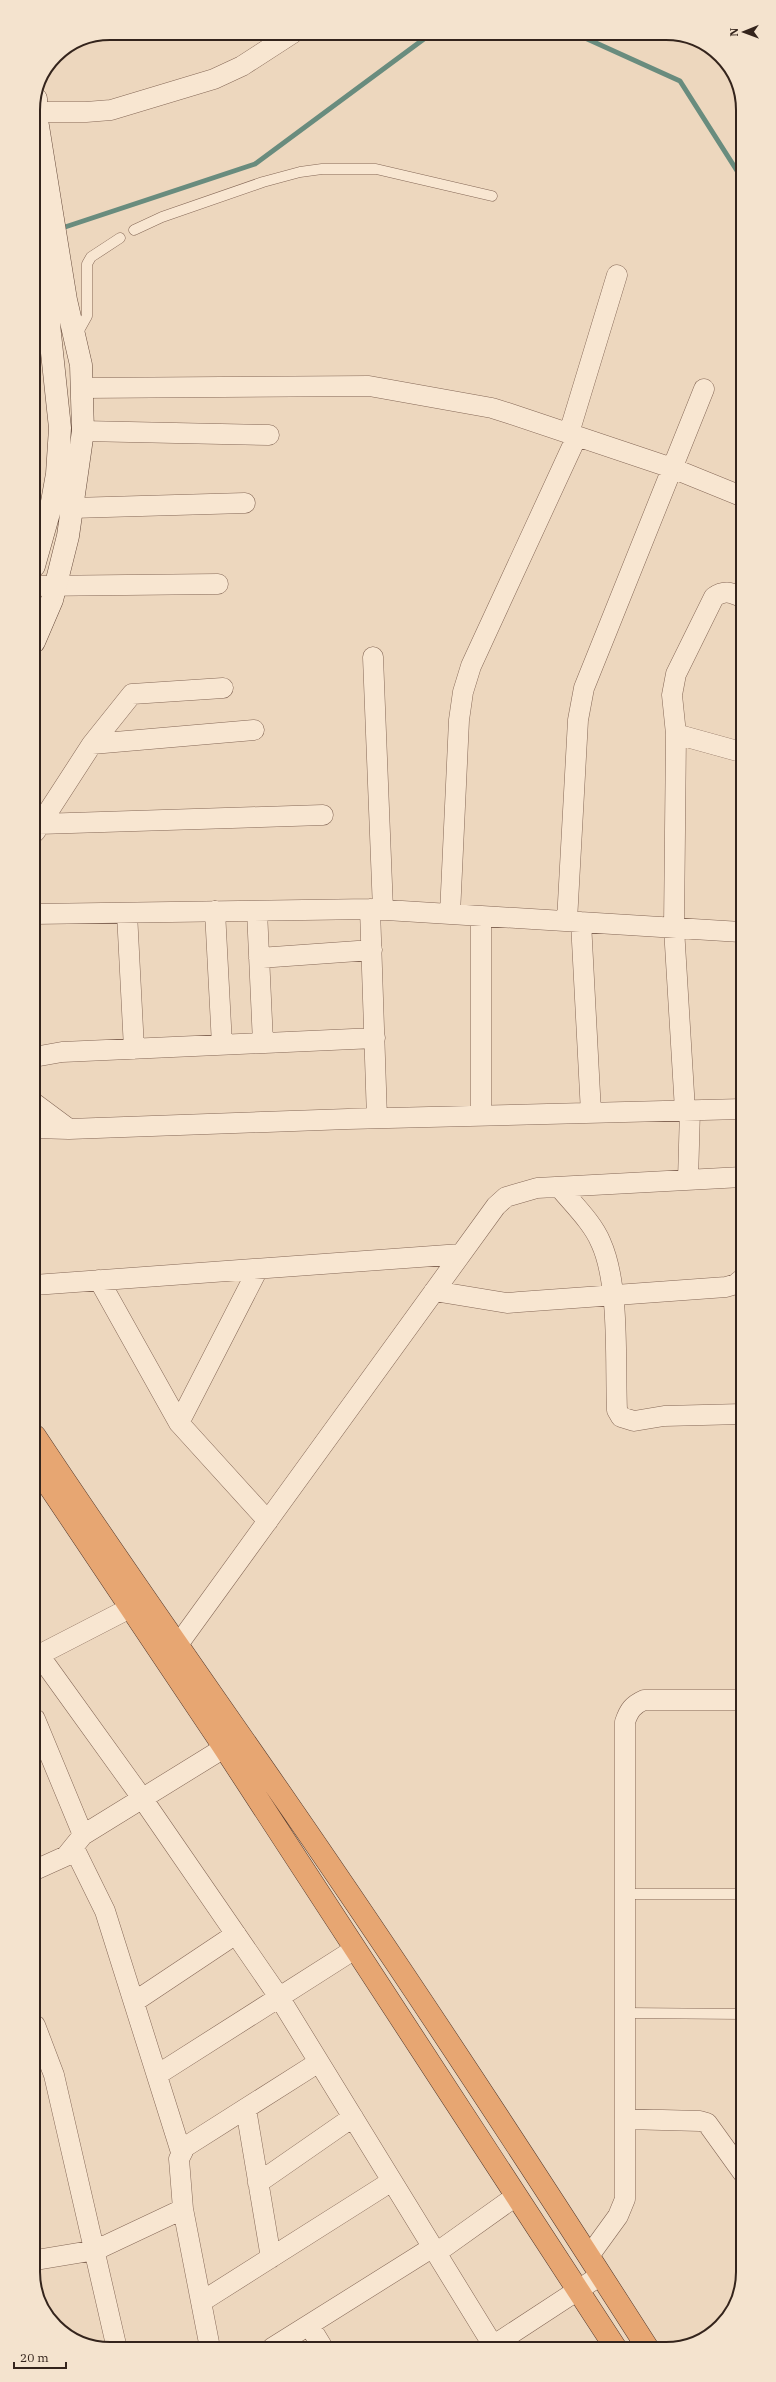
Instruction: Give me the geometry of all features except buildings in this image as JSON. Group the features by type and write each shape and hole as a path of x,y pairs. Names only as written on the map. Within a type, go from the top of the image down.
{"highway":[{"path":"40,1444 117,1560 289,1804 483,2093 644,2342"},
{"path":"40,1473 224,1748 612,2342"},
{"path":"459,2108 483,2093"}],"main road":[{"path":"40,140 56,298 60,435 52,502 40,545"},
{"path":"40,245 56,298 75,338 81,365 83,431 68,536 44,587 40,609"}],"street":[{"path":"40,110 86,112 111,110 214,79 242,66 282,40"},
{"path":"450,914 459,720 463,692 471,666 573,434 618,275"},
{"path":"82,388 369,386 492,408 672,468 736,494"},
{"path":"592,1113 574,922 580,704 584,688 704,389"},
{"path":"83,431 269,435"},
{"path":"72,508 245,503"},
{"path":"44,587 218,584"},
{"path":"688,1180 687,1110 674,928 676,734 672,694 676,674 714,597 720,592 728,592 736,595"},
{"path":"374,656 377,909 372,950 378,1118"},
{"path":"40,823 92,744 132,694 223,688"},
{"path":"92,744 254,730"},
{"path":"683,736 736,751"},
{"path":"40,829 323,815"},
{"path":"40,914 377,909 736,932"},
{"path":"215,911 222,1045"},
{"path":"257,911 263,1043"},
{"path":"127,913 134,1049"},
{"path":"481,916 481,1116"},
{"path":"259,958 372,950"},
{"path":"40,1056 62,1052 375,1038"},
{"path":"40,1107 69,1129"},
{"path":"40,1128 69,1129 378,1118 736,1109"},
{"path":"177,1646 496,1206 506,1197 537,1188 736,1177"},
{"path":"559,1187 601,1242 608,1260 613,1296 617,1410 621,1417 634,1421 664,1416 736,1414"},
{"path":"40,1285 461,1254"},
{"path":"179,1423 258,1269"},
{"path":"99,1280 179,1423 268,1521"},
{"path":"434,1292 507,1303 726,1287 736,1284"},
{"path":"40,1654 130,1608"},
{"path":"40,1660 142,1798 279,1997 490,2342"},
{"path":"589,2256 623,2208 625,2199 625,1722 629,1710 636,1703 652,1699 736,1700"},
{"path":"40,1732 102,1902 181,2152"},
{"path":"40,1868 66,1856 79,1842 142,1798 224,1748"},
{"path":"134,2002 236,1934"},
{"path":"156,2075 355,1949"},
{"path":"40,2053 54,2075 96,2250 116,2342"},
{"path":"209,2342 183,2209 179,2159 181,2152 185,2147 319,2062"},
{"path":"246,2109 271,2258"},
{"path":"258,2183 353,2117"},
{"path":"625,2118 700,2121 707,2123 736,2163"},
{"path":"201,2302 392,2181"},
{"path":"282,2342 434,2250 516,2196"},
{"path":"40,2259 96,2250 183,2209"},
{"path":"501,2342 601,2275"},
{"path":"309,2325 319,2342"}],"lane":[{"path":"134,230 162,217 264,182 300,172 322,169 376,169 492,196"},
{"path":"75,338 87,316 87,264 91,257 120,238"},
{"path":"625,1894 736,1894"},
{"path":"625,2013 736,2014"}],"waterway":[{"path":"59,229 255,164 423,40"},
{"path":"589,40 680,81 736,169"}]}
